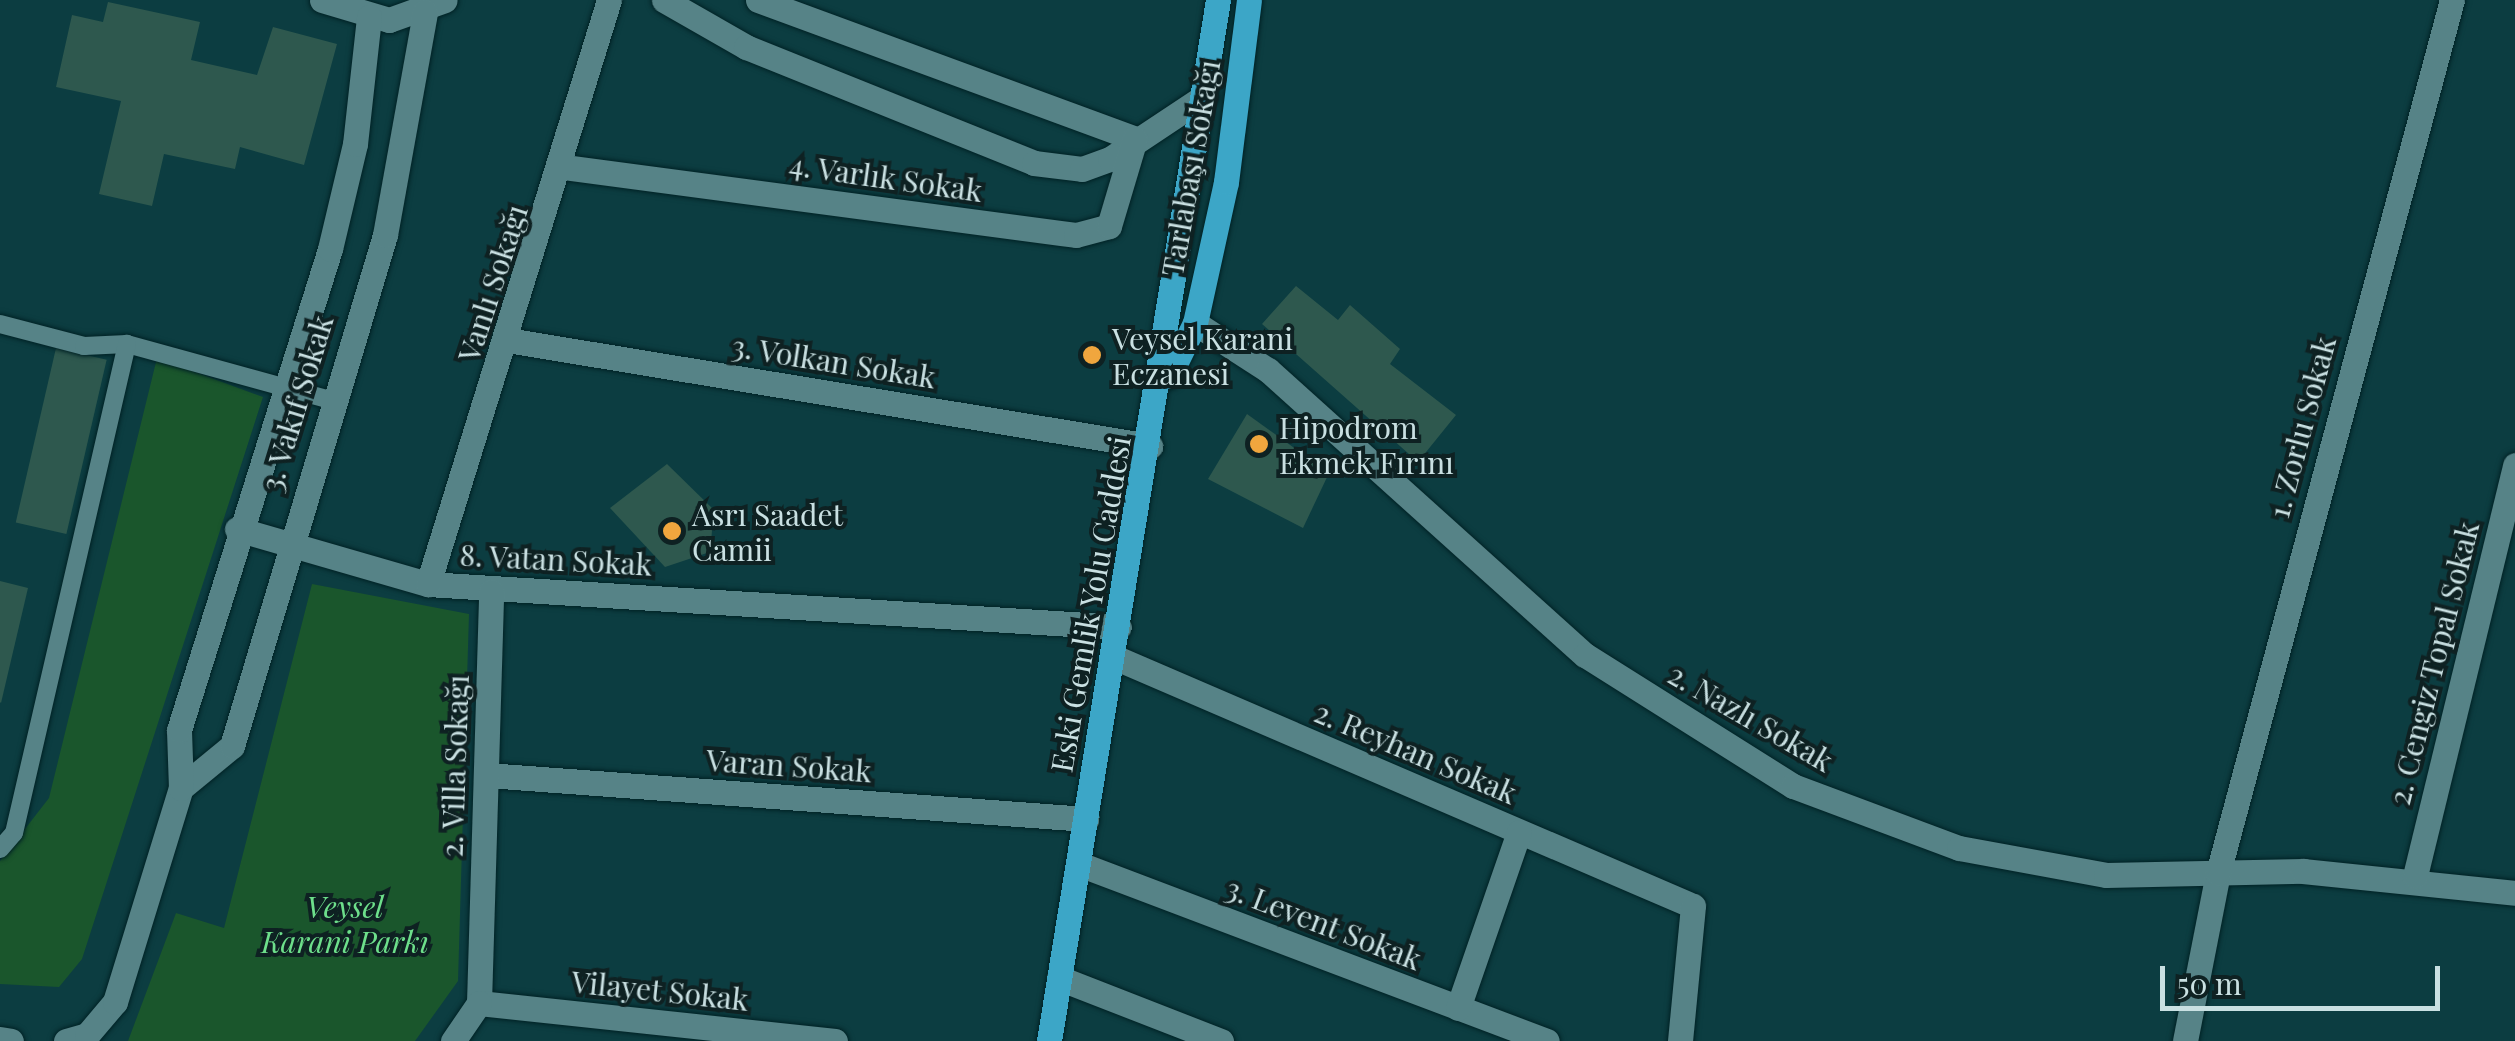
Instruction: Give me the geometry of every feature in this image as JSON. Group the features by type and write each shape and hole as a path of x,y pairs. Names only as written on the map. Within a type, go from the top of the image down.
{"main road":[{"name":"Eski Gemlik Yolu Caddesi","path":"1048,1041 1158,399 1218,0"},
{"name":"Tarlabaşı Sokağı","path":"1158,399 1195,322 1226,182 1249,0"}],"street":[{"path":"322,0 369,17 435,6"},
{"name":"Vanlı Sokağı","path":"428,584 564,167 609,0"},
{"path":"758,0 1135,139"},
{"name":"1. Zorlu Sokak","path":"2185,1041 2218,873 2452,0"},
{"path":"680,4 746,47 1034,163 1082,169 1204,96"},
{"name":"3. Vakıf Sokak","path":"181,788 232,746 330,400 385,235 435,6"},
{"name":"3. Vakıf Sokak","path":"66,1041 87,1035 116,1002 181,788 179,730 351,162 369,17"},
{"name":"4. Varlık Sokak","path":"564,167 1076,236 1109,226 1135,139"},
{"name":"2. Nazlı Sokak","path":"1195,322 1268,370 1585,655 1793,786 1959,848 2106,874 2414,876 2515,893"},
{"name":"3. Volkan Sokak","path":"507,340 1150,446"},
{"name":"2. Cengiz Topal Sokak","path":"2414,876 2515,465"},
{"name":"8. Vatan Sokak","path":"237,530 428,584 491,591 1119,627"},
{"name":"2. Villa Sokağı","path":"479,1004 491,591"},
{"name":"2. Reyhan Sokak","path":"1114,657 1693,906 1680,1041"},
{"name":"Varan Sokak","path":"487,775 1086,820"},
{"path":"1458,1008 1519,832"},
{"name":"3. Levent Sokak","path":"1078,864 1547,1041"},
{"path":"1059,978 1220,1041"},
{"path":"102,1041 116,1002"},
{"path":"453,1041 479,1004"},
{"name":"Vilayet Sokak","path":"479,1004 835,1041"},
{"path":"0,1039 11,1041"}],"lane":[{"path":"0,324 84,346 128,344 330,400"},
{"path":"0,849 14,833 128,344"}],"green space":[{"path":"157,358 263,397 82,959 59,987 0,984 0,861 49,798"},
{"name":"Veysel Karani Parkı","path":"312,584 469,614 458,981 415,1041 128,1041 176,913 224,928"}],"building":[{"path":"108,2 200,22 191,60 257,75 273,27 337,44 304,165 240,147 235,169 164,154 152,206 99,194 121,101 56,87 72,15 103,22"},
{"path":"1296,286 1338,320 1350,305 1400,349 1390,364 1456,415 1418,462 1262,324"},
{"path":"56,348 107,360 66,534 16,522"},
{"name":"Hipodrom Ekmek Fırını","path":"1247,414 1329,473 1303,528 1208,479"},
{"name":"Asrı Saadet Camii","path":"667,464 714,510 710,552 665,567 610,508"},
{"path":"0,581 28,588 1,703 0,702"}],"place":[{"name":"Veysel Karani Eczanesi","path":"1092,355"},
{"name":"Hipodrom Ekmek Fırını","path":"1259,444"},
{"name":"Asrı Saadet Camii","path":"672,531"}]}
